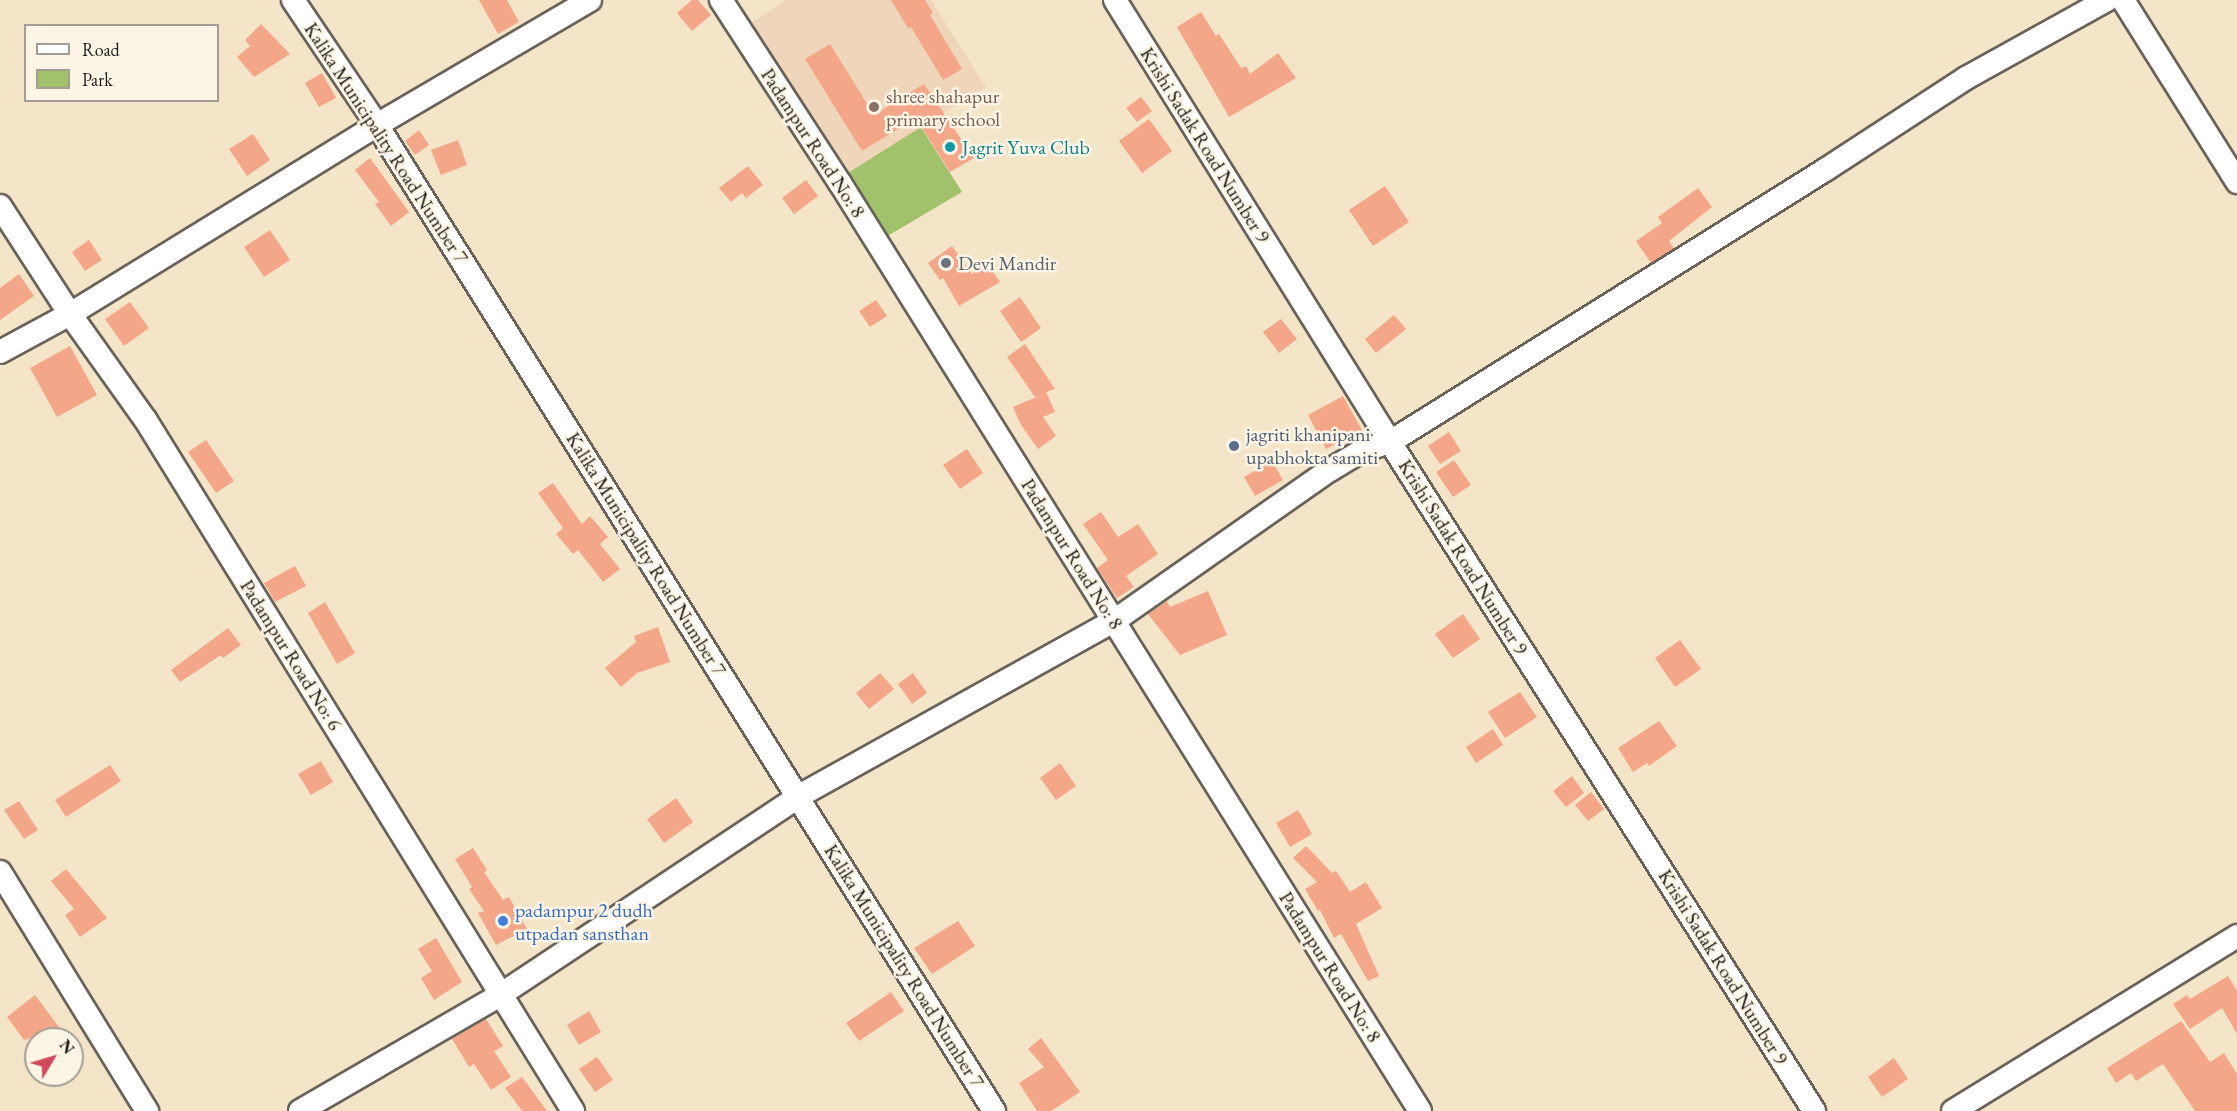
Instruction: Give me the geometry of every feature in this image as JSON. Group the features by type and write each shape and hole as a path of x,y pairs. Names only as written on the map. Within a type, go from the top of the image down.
{"street":[{"name":"Kalika Municipality Road Number 7","path":"293,0 377,125 799,796 993,1111"},
{"path":"0,352 70,314 377,125 590,0"},
{"name":"Padampur Road No: 8","path":"721,0 840,183 1420,1111"},
{"name":"Krishi Sadak Road Number 9","path":"1115,0 1390,442 1814,1111"},
{"path":"300,1111 500,996 799,796 1114,621 1330,470 1362,451 1390,442 1824,171 1966,78 2107,0"},
{"path":"2123,0 2237,182"},
{"name":"Padampur Road No: 6","path":"0,206 70,314 146,419 573,1111"},
{"path":"0,872 147,1111"},
{"path":"1953,1111 2237,936"}],"shaded area":[{"name":"shree shahapur primary school","path":"786,0 931,0 986,87 840,178 743,28"}],"green space":[{"path":"921,127 962,192 879,241 840,178"}],"building":[{"path":"479,0 507,0 519,22 498,34"},
{"path":"692,0 698,0 711,15 692,31 677,13"},
{"path":"891,0 925,0 933,13 930,15 962,69 943,80 911,27 908,28"},
{"path":"1201,12 1216,36 1219,34 1241,68 1246,66 1250,74 1278,53 1296,78 1229,117 1177,27"},
{"path":"261,24 290,54 254,77 237,57 250,46 245,40"},
{"path":"830,44 874,115 924,84 974,158 950,172 916,118 862,151 805,59"},
{"path":"322,73 336,98 319,107 305,83"},
{"path":"1141,97 1152,111 1137,122 1126,108"},
{"path":"1149,119 1172,151 1142,173 1119,141"},
{"path":"419,130 429,145 415,155 405,141"},
{"path":"253,134 270,160 247,176 229,149"},
{"path":"458,140 467,165 441,175 431,150"},
{"path":"370,158 409,212 391,226 375,204 379,202 355,170"},
{"path":"748,166 763,185 746,198 742,193 731,202 719,188"},
{"path":"806,180 818,196 794,214 782,198"},
{"path":"1385,186 1409,222 1373,246 1349,210"},
{"path":"1698,188 1712,207 1669,241 1674,249 1651,263 1636,241 1662,223 1658,217"},
{"path":"270,230 290,260 264,277 244,247"},
{"path":"89,240 102,260 85,271 72,252"},
{"path":"952,246 972,274 987,263 1000,282 959,306 943,278 940,280 928,263"},
{"path":"19,274 34,296 0,320 0,288"},
{"path":"1020,297 1041,328 1021,342 1000,311"},
{"path":"876,300 887,316 870,327 859,311"},
{"path":"130,302 149,328 124,346 105,319"},
{"path":"1394,315 1406,329 1376,353 1365,339"},
{"path":"1281,319 1297,339 1279,353 1263,332"},
{"path":"1025,344 1055,389 1046,392 1055,412 1043,417 1056,436 1038,449 1021,425 1013,407 1039,396 1035,397 1007,357"},
{"path":"70,346 97,395 57,417 30,368"},
{"path":"1343,396 1362,430 1326,449 1308,415"},
{"path":"1449,432 1461,451 1440,464 1428,446"},
{"path":"206,440 234,481 216,493 188,452"},
{"path":"967,449 983,473 960,489 943,465"},
{"path":"1454,460 1471,485 1453,497 1436,472"},
{"path":"1272,461 1283,480 1255,496 1244,477"},
{"path":"553,483 582,524 590,516 608,537 600,544 620,569 603,582 578,550 573,554 556,534 563,528 538,493"},
{"path":"1101,512 1118,537 1138,524 1158,554 1126,576 1134,587 1117,598 1097,568 1108,560 1083,524"},
{"path":"295,566 306,586 275,602 264,583"},
{"path":"1208,591 1227,635 1180,655 1148,614 1167,601 1170,607"},
{"path":"325,602 355,653 337,664 308,613"},
{"path":"1463,614 1480,639 1453,658 1435,634"},
{"path":"658,627 670,662 637,673 621,687 605,668 636,642 634,636"},
{"path":"228,628 241,645 223,658 221,655 180,682 171,670"},
{"path":"1680,640 1701,669 1675,687 1655,658"},
{"path":"880,673 894,689 869,709 856,693"},
{"path":"913,673 927,693 912,704 898,684"},
{"path":"1520,692 1537,717 1505,738 1488,712"},
{"path":"1659,721 1677,746 1649,766 1647,763 1633,772 1618,748"},
{"path":"1493,729 1503,745 1476,763 1466,747"},
{"path":"321,761 333,782 311,795 298,774"},
{"path":"1060,763 1076,786 1056,800 1040,778"},
{"path":"110,765 121,781 66,817 55,800"},
{"path":"1572,776 1584,793 1566,807 1553,791"},
{"path":"1591,792 1604,809 1588,821 1575,805"},
{"path":"676,798 693,822 664,843 647,819"},
{"path":"19,801 38,830 24,839 4,810"},
{"path":"1298,810 1312,834 1290,847 1276,823"},
{"path":"1306,846 1332,873 1336,871 1350,892 1366,882 1382,908 1356,924 1379,976 1368,981 1341,934 1334,938 1320,910 1318,911 1305,889 1317,882 1293,858"},
{"path":"473,848 487,870 484,872 503,900 509,897 527,929 496,945 478,913 484,911 469,889 472,887 455,859"},
{"path":"66,869 107,918 80,937 65,915 74,909 51,881"},
{"path":"958,921 975,946 932,974 914,948"},
{"path":"436,938 462,982 434,1000 421,978 432,971 418,949"},
{"path":"2228,976 2237,991 2237,1034 2222,1008 2190,1029 2173,1004 2187,995 2190,999"},
{"path":"891,992 904,1011 859,1041 846,1023"},
{"path":"35,995 59,1027 24,1027 24,1040 7,1017"},
{"path":"589,1011 601,1032 579,1045 567,1025"},
{"path":"486,1019 503,1046 494,1051 511,1077 491,1090 474,1064 469,1067 452,1039"},
{"path":"2181,1021 2210,1062 2224,1053 2237,1074 2237,1111 2195,1111 2163,1064 2136,1081 2131,1073 2116,1083 2107,1068"},
{"path":"1041,1038 1080,1092 1051,1111 1037,1111 1019,1083 1044,1067 1028,1049"},
{"path":"597,1057 613,1080 595,1092 579,1069"},
{"path":"1894,1058 1908,1079 1882,1097 1868,1077"},
{"path":"522,1077 547,1111 522,1111 505,1088"}],"place":[{"name":"shree shahapur primary school","path":"874,107"},
{"name":"Jagrit Yuva Club","path":"950,147"},
{"name":"Devi Mandir","path":"946,263"},
{"name":"jagriti khanipani upabhokta samiti","path":"1234,446"},
{"name":"padampur 2 dudh utpadan sansthan","path":"503,921"}]}
